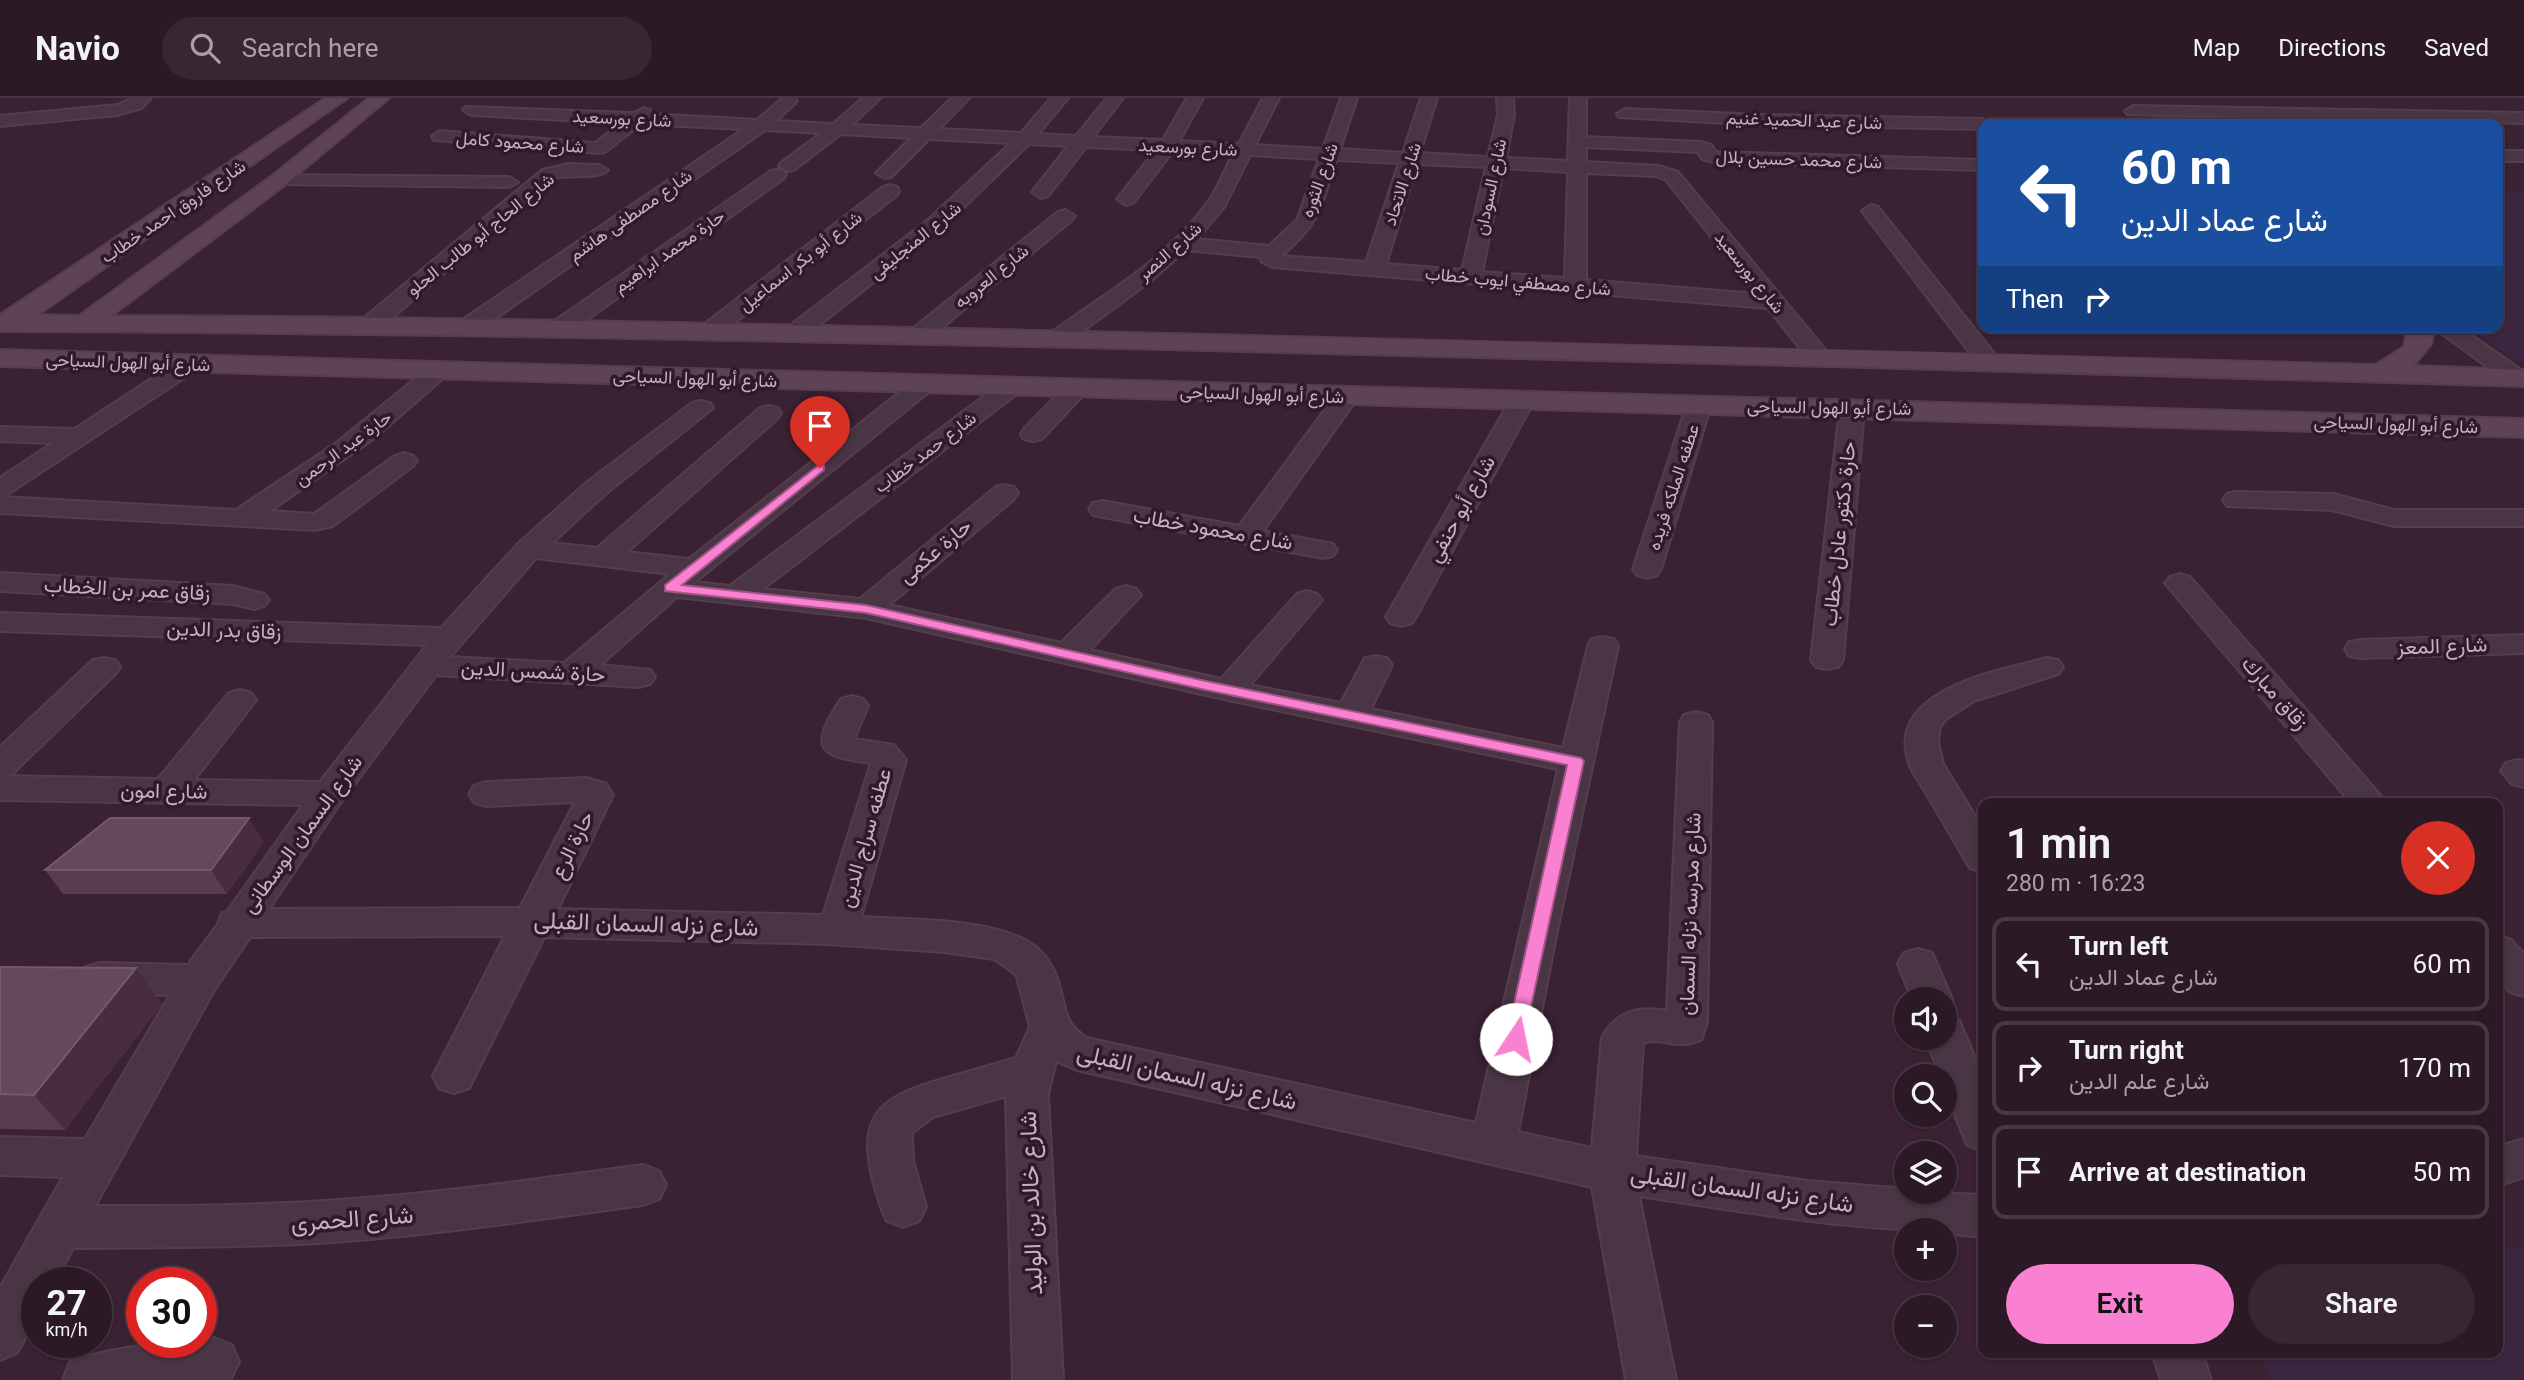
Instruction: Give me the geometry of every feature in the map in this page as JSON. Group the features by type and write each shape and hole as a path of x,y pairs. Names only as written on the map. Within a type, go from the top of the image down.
{"main road":[{"name":"شارع فاروق احمد خطاب","path":"4,324 338,98"},
{"name":"شارع فاروق احمد خطاب","path":"82,325 279,180 380,98"},
{"path":"71,280 77,284 97,286 143,280"},
{"name":"شارع أبو الهول السياحى","path":"4,324 371,324 710,331 1819,356 2520,378"},
{"path":"2382,373 2409,359 2422,342 2421,333"},
{"path":"816,381 890,371 902,365 907,358 906,351 899,345 848,335"},
{"path":"1011,387 977,377 971,369 972,361 991,347 1046,340"},
{"name":"شارع أبو الهول السياحى","path":"0,358 2524,428"}],"street":[{"path":"1,129 22,119 47,98"},
{"path":"22,119 128,108 143,98"},
{"name":"حارة محمد ابراهيم","path":"560,328 783,170 872,98"},
{"name":"شارع أبو بكر اسماعيل","path":"710,331 887,182 925,133 961,98"},
{"path":"1027,139 1060,98"},
{"path":"1041,191 1115,98"},
{"path":"1126,198 1168,146 1195,98"},
{"name":"شارع النصر","path":"1046,340 1183,244 1215,206 1271,98"},
{"name":"شارع الثوره","path":"1273,252 1306,221 1349,98"},
{"name":"شارع الاتحاد","path":"1374,269 1429,98"},
{"name":"شارع السودان","path":"1471,277 1506,115 1505,98"},
{"path":"1575,286 1579,167 1578,98"},
{"path":"1746,98 1791,160"},
{"path":"2117,98 2145,119"},
{"path":"2269,98 2297,113"},
{"path":"2314,98 2348,114"},
{"path":"506,142 557,107 586,99 648,106 637,119"},
{"name":"شارع مصطفى هاشم","path":"469,326 761,125 789,101"},
{"path":"1846,106 1859,122"},
{"name":"شارع بورسعيد","path":"471,110 557,107 637,119 1651,170 1672,176 1819,356"},
{"path":"2133,111 2524,118"},
{"name":"شارع عبد الحميد غنيم","path":"1625,114 1762,120 1978,124"},
{"path":"2498,117 2502,119"},
{"name":"شارع محمود كامل","path":"440,136 599,148 637,119"},
{"path":"2503,120 2524,131"},
{"name":"شارع المنجليفى","path":"795,333 973,193 1027,139"},
{"name":"شارع محمد حسين بلال","path":"1579,142 1699,147 1706,149 1707,155 1714,157 1978,165"},
{"path":"2503,156 2524,156"},
{"name":"شارع الحاج أبو طالب الحلو","path":"371,324 548,174 569,169 599,170"},
{"name":"شارع الحاج أبو طالب الحلو","path":"279,180 509,182"},
{"path":"1871,211 1988,361"},
{"name":"شارع العروبه","path":"918,336 1065,216"},
{"path":"1183,244 1273,252"},
{"name":"شارع مصطفي ايوب خطاب","path":"1273,252 1269,258 1273,261 1776,302"},
{"path":"2453,333 2520,378"},
{"path":"0,490 191,363"},
{"name":"حارة عبد الرحمن","path":"241,518 336,456 391,415 439,370"},
{"path":"572,673 670,588 923,384"},
{"name":"شارع حمد خطاب","path":"738,594 1011,387"},
{"path":"1033,434 1076,389"},
{"path":"1245,535 1346,397"},
{"name":"شارع أبو حنفي","path":"1401,617 1522,401"},
{"name":"عطفه الملكه فريده","path":"1647,569 1699,405"},
{"name":"شارع السمان الوسطانى","path":"0,1336 97,1158 199,981 236,923 329,794 449,637 529,549 595,489 701,408"},
{"name":"حارة دكتور عادل خطاب","path":"1827,660 1852,408"},
{"path":"604,557 769,413"},
{"path":"0,434 80,437"},
{"name":"حارة عبد الرحمن","path":"0,505 320,521 404,461"},
{"name":"حارة عكمى","path":"866,609 1005,494"},
{"path":"2236,500 2333,502 2394,518 2524,518"},
{"name":"شارع محمود خطاب","path":"1104,509 1323,550"},
{"path":"529,549 696,568"},
{"name":"زقاق عمر بن الخطاب","path":"0,582 233,595 254,600"},
{"name":"زقاق مبارك","path":"2180,583 2366,798"},
{"path":"670,588 866,609 1228,690 1576,761"},
{"path":"1067,655 1126,594"},
{"path":"1228,690 1307,600"},
{"name":"زقاق بدر الدين","path":"0,622 449,637"},
{"name":"شارع المعز","path":"2360,649 2524,644"},
{"path":"1493,1147 1603,646"},
{"name":"حارة شمس الدين","path":"428,665 639,677"},
{"path":"1351,716 1376,665"},
{"path":"0,766 104,667"},
{"path":"1978,845 1926,764 1922,735 1926,722 1946,702 2047,667"},
{"path":"167,791 240,699"},
{"name":"عطفه سراج الدين","path":"838,930 889,760 882,753 846,750 838,744 837,737 852,706"},
{"name":"شارع مدرسه نزله السمان","path":"1612,1172 1623,1038 1637,1025 1648,1023 1682,1030 1688,1022 1696,722"},
{"name":"شارع امون","path":"0,789 329,794"},
{"name":"حارة الرع","path":"486,794 587,790 596,795 535,920"},
{"path":"454,1076 535,920"},
{"name":"شارع نزله السمان القبلى","path":"236,923 535,920 838,930 970,941 1014,952 1034,968 1049,1029 1063,1047 1077,1053 1612,1172 1808,1200 1978,1216"},
{"path":"2503,957 2524,981"},
{"path":"60,976 199,981"},
{"name":"شارع خالد بن الوليد","path":"1038,1380 1027,1118 1031,1070 1049,1029"},
{"path":"1951,1050 1978,1119"},
{"path":"903,1207 887,1135 893,1122 905,1110 921,1103 1031,1070"},
{"path":"0,1156 97,1158"},
{"path":"2503,1165 2524,1158"},
{"path":"1612,1172 1651,1380"},
{"name":"شارع الحمرى","path":"59,1227 272,1225 351,1220 643,1185"},
{"path":"2179,1358 2186,1380"},
{"path":"88,1380 214,1362"}],"shaded area":[{"path":"2503,190 2524,191 2524,361 2513,361 2476,333 2503,333"},
{"path":"2524,1246 2524,1380 2270,1380 2263,1358 2503,1358 2503,1250"}],"building":[{"path":"110,818 249,818 211,870 45,870"},
{"path":"0,967 136,968 34,1095 0,1094"}],"route":[{"path":"820,468 670,588 866,609 1201,685 1576,761 1516,1039"}]}
